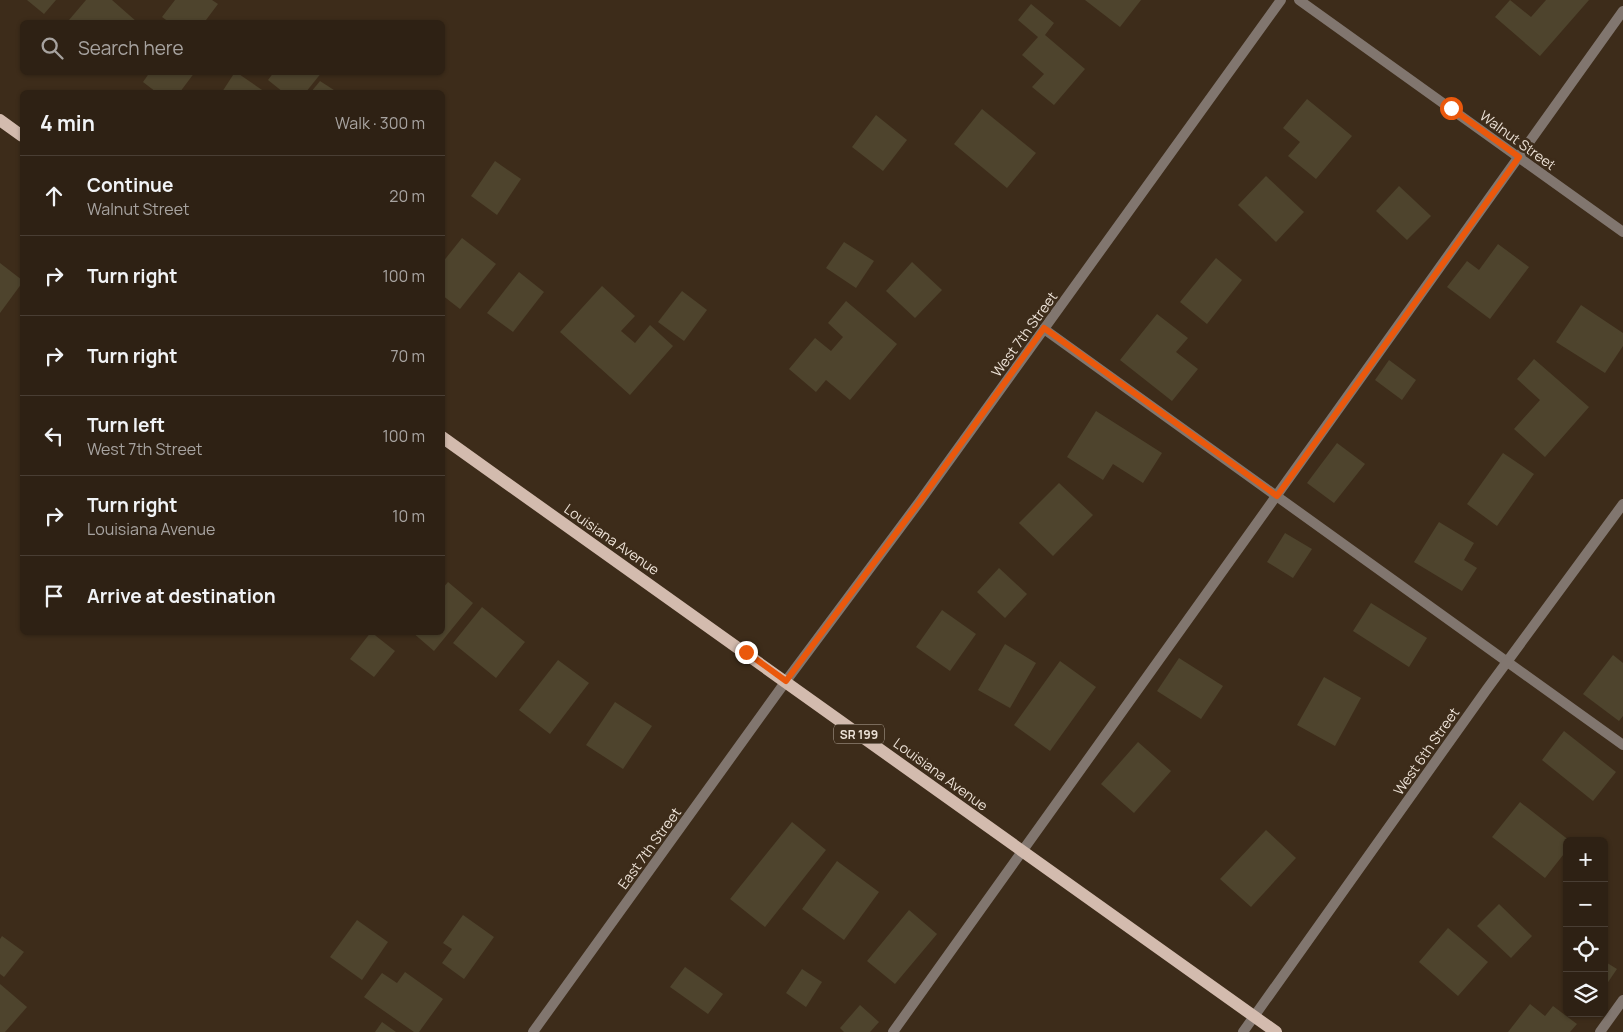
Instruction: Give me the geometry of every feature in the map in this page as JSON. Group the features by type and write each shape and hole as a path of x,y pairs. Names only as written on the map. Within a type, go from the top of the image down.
{"main road":[{"path":"0,120 20,135"},
{"name":"Louisiana Avenue","path":"445,439 1276,1032"}],"street":[{"name":"West 7th Street","path":"786,681 914,509 1281,0"},
{"name":"Walnut Street","path":"1299,0 1623,232"},
{"path":"893,1032 1623,11"},
{"path":"1044,328 1623,745"},
{"name":"West 6th Street","path":"1243,1032 1623,504"},
{"name":"East 7th Street","path":"534,1032 786,681"},
{"path":"1600,1032 1623,1000"}],"building":[{"path":"27,0 56,0 44,14"},
{"path":"86,0 112,0 135,20 69,20"},
{"path":"175,0 212,0 218,4 206,20 166,20 162,17"},
{"path":"1085,0 1141,0 1120,27"},
{"path":"1510,0 1531,17 1546,0 1589,0 1540,56 1495,17"},
{"path":"1031,4 1054,23 1045,35 1085,69 1054,105 1032,87 1044,74 1022,55 1038,37 1018,20"},
{"path":"148,75 193,75 182,90 153,90 143,82"},
{"path":"233,75 240,75 262,90 223,90"},
{"path":"272,75 320,75 308,90 280,90 268,80"},
{"path":"320,81 334,90 313,90"},
{"path":"1307,99 1352,136 1316,179 1288,156 1300,142 1283,128"},
{"path":"982,109 1036,153 1007,188 954,144"},
{"path":"876,115 907,140 883,171 852,147"},
{"path":"495,161 521,179 497,215 471,196"},
{"path":"1266,176 1304,212 1276,242 1238,205"},
{"path":"1399,186 1431,216 1407,240 1376,211"},
{"path":"462,238 496,264 460,309 445,297 445,259"},
{"path":"844,242 874,261 856,288 826,268"},
{"path":"1498,244 1529,267 1490,319 1447,287 1467,261 1479,270"},
{"path":"1216,258 1242,280 1207,324 1180,302"},
{"path":"912,262 942,290 915,318 886,291"},
{"path":"0,263 20,278 20,286 0,313"},
{"path":"519,272 544,292 513,332 487,313"},
{"path":"602,286 635,316 621,331 635,343 650,325 673,346 630,395 560,332"},
{"path":"682,291 707,310 684,341 658,322"},
{"path":"846,301 897,344 850,400 826,380 816,392 789,369 815,338 831,351 843,337 828,323"},
{"path":"1581,305 1623,333 1623,346 1605,373 1556,342"},
{"path":"1157,314 1188,338 1176,352 1198,369 1172,401 1120,360"},
{"path":"1534,359 1589,407 1545,457 1514,429 1540,400 1517,379"},
{"path":"1389,360 1416,380 1402,400 1375,380"},
{"path":"1096,411 1162,453 1143,483 1113,464 1103,480 1067,457"},
{"path":"1337,443 1365,464 1334,503 1307,483"},
{"path":"1503,453 1534,474 1497,526 1467,504"},
{"path":"1059,483 1093,515 1053,556 1019,523"},
{"path":"1439,522 1474,543 1464,560 1477,568 1462,591 1414,562"},
{"path":"1285,533 1312,549 1293,578 1267,562"},
{"path":"999,568 1027,594 1005,618 977,592"},
{"path":"448,582 473,603 434,651 415,635 445,635 445,586"},
{"path":"1371,603 1427,638 1409,667 1353,631"},
{"path":"482,607 525,642 496,678 453,643"},
{"path":"942,610 976,634 950,671 916,647"},
{"path":"369,635 375,635 395,651 374,677 350,659"},
{"path":"1005,644 1036,663 1010,708 978,690"},
{"path":"1613,655 1623,663 1623,716 1619,721 1583,694"},
{"path":"1179,658 1223,686 1201,719 1157,691"},
{"path":"558,660 589,683 550,734 519,710"},
{"path":"1060,661 1096,687 1050,751 1014,725"},
{"path":"1324,677 1361,698 1335,746 1297,725"},
{"path":"615,702 652,726 623,769 586,745"},
{"path":"1564,731 1616,772 1593,801 1542,760"},
{"path":"1138,742 1171,771 1134,813 1101,784"},
{"path":"1520,802 1565,837 1563,837 1563,855 1545,878 1492,837"},
{"path":"792,822 826,850 765,927 730,899"},
{"path":"1266,830 1296,858 1251,907 1220,879"},
{"path":"837,861 879,892 844,940 802,909"},
{"path":"1499,904 1532,936 1511,958 1477,926"},
{"path":"909,910 937,934 895,984 867,961"},
{"path":"463,915 494,937 464,979 442,963 452,949 443,943"},
{"path":"357,920 388,942 362,980 330,957"},
{"path":"1448,928 1488,962 1458,996 1419,962"},
{"path":"2,936 24,952 4,977 0,974 0,939"},
{"path":"1608,963 1617,969 1608,982"},
{"path":"685,967 723,994 708,1014 670,987"},
{"path":"802,969 822,982 806,1007 786,993"},
{"path":"405,972 443,999 419,1032 414,1032 364,997 382,973 397,983"},
{"path":"0,984 27,1007 5,1032 0,1032"},
{"path":"1530,1004 1545,1016 1553,1006 1563,1014 1563,1017 1568,1017 1577,1024 1570,1032 1508,1032"},
{"path":"860,1005 879,1022 870,1032 844,1032 840,1028"},
{"path":"382,1022 396,1032 375,1032"}],"route":[{"path":"746,652 786,681 920,501 1044,328 1277,496 1519,157 1451,108"}]}
